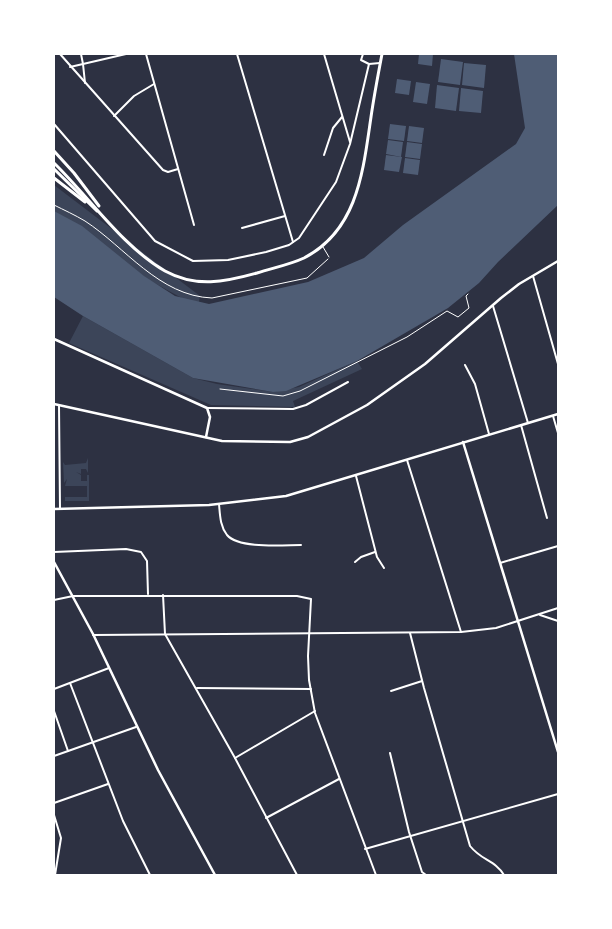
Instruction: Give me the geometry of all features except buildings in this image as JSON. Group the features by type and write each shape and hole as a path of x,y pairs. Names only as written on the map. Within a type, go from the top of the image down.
{"main road":[{"path":"54,169 159,267 179,278 195,282 220,283 297,260 323,245 344,221 359,188 382,54"},
{"path":"54,151 80,181 109,221"},
{"path":"54,163 109,221"},
{"path":"54,178 109,221"}],"street":[{"path":"60,54 163,170 168,172 178,169"},
{"path":"81,54 84,64 85,84"},
{"path":"70,67 126,54"},
{"path":"146,54 194,225"},
{"path":"237,54 293,242"},
{"path":"324,54 350,144"},
{"path":"363,54 361,60 368,64 380,63"},
{"path":"54,124 142,228 161,246 193,261 214,262 266,252 299,238 336,182 350,144 368,64"},
{"path":"114,116 134,96 154,84"},
{"path":"324,156 333,128 342,117"},
{"path":"242,228 285,216"},
{"path":"54,404 222,441 290,442 308,437 367,405 425,364 492,305 558,261"},
{"path":"533,276 558,364"},
{"path":"492,305 528,423"},
{"path":"54,339 207,408 293,408 306,405 348,382"},
{"path":"465,365 475,384 489,434"},
{"path":"59,405 60,509"},
{"path":"206,437 210,418 207,408"},
{"path":"54,509 219,504 286,496 558,414"},
{"path":"553,416 558,432"},
{"path":"521,425 547,518"},
{"path":"54,440 59,440"},
{"path":"463,442 558,752"},
{"path":"407,459 461,632"},
{"path":"356,476 376,552 384,568"},
{"path":"219,504 222,525 232,539 243,543 301,545"},
{"path":"500,563 558,546"},
{"path":"54,552 126,549 141,552 148,561 148,595"},
{"path":"355,562 361,556 376,552"},
{"path":"54,562 93,635 136,727 215,875"},
{"path":"54,600 73,596 148,595 297,596 311,599 308,656 315,711 376,875"},
{"path":"163,595 165,634 197,688 297,875"},
{"path":"93,635 461,632 496,628 558,608"},
{"path":"540,615 558,621"},
{"path":"410,632 422,681 470,846 482,859 500,868 504,875"},
{"path":"54,689 109,668"},
{"path":"391,691 422,681"},
{"path":"70,683 123,821 150,875"},
{"path":"197,688 311,689"},
{"path":"54,711 68,751"},
{"path":"235,758 315,711"},
{"path":"54,756 136,727"},
{"path":"390,753 410,836 422,872 426,875"},
{"path":"266,818 339,778"},
{"path":"54,803 108,784"},
{"path":"365,848 558,794"},
{"path":"54,816 61,842 55,875"}],"lane":[{"path":"323,245 329,257"}],"path":[{"path":"54,205 85,221 142,268 180,291 209,298 308,278 329,257"},
{"path":"220,389 282,396 300,391 407,337 447,311 458,317 469,308 466,296 468,294"}],"shaded area":[{"path":"419,54 433,54 432,66 418,64"},
{"path":"514,54 558,54 558,205 498,262 479,283 448,308 357,361 286,391 273,392 193,378 83,316 54,297 54,211 82,226 144,276 175,296 209,304 308,282 364,258 403,225 516,144 525,128"},
{"path":"441,59 463,62 460,85 438,82"},
{"path":"464,63 486,65 484,88 462,85"},
{"path":"397,79 411,81 409,95 395,93"},
{"path":"416,82 430,84 427,104 413,102"},
{"path":"437,85 459,88 456,111 435,108"},
{"path":"461,88 483,91 481,113 459,111"},
{"path":"390,124 406,126 404,141 388,139"},
{"path":"409,126 424,128 422,143 407,141"},
{"path":"388,140 403,142 401,157 386,154"},
{"path":"407,142 422,144 420,159 405,157"},
{"path":"386,155 402,157 399,172 384,170"},
{"path":"405,158 420,160 418,175 403,173"},
{"path":"54,185 200,296 198,307 149,280 54,214"},
{"path":"83,316 193,378 217,384 273,392 299,387 357,361 362,369 293,401 295,407 211,405 69,343"},
{"path":"88,458 88,473 86,469 81,469 81,474 76,472 81,475 81,481 87,481 87,475 89,475 89,501 65,501 65,497 87,497 87,486 65,486 67,479 64,483 63,462 65,465 86,463"}]}
